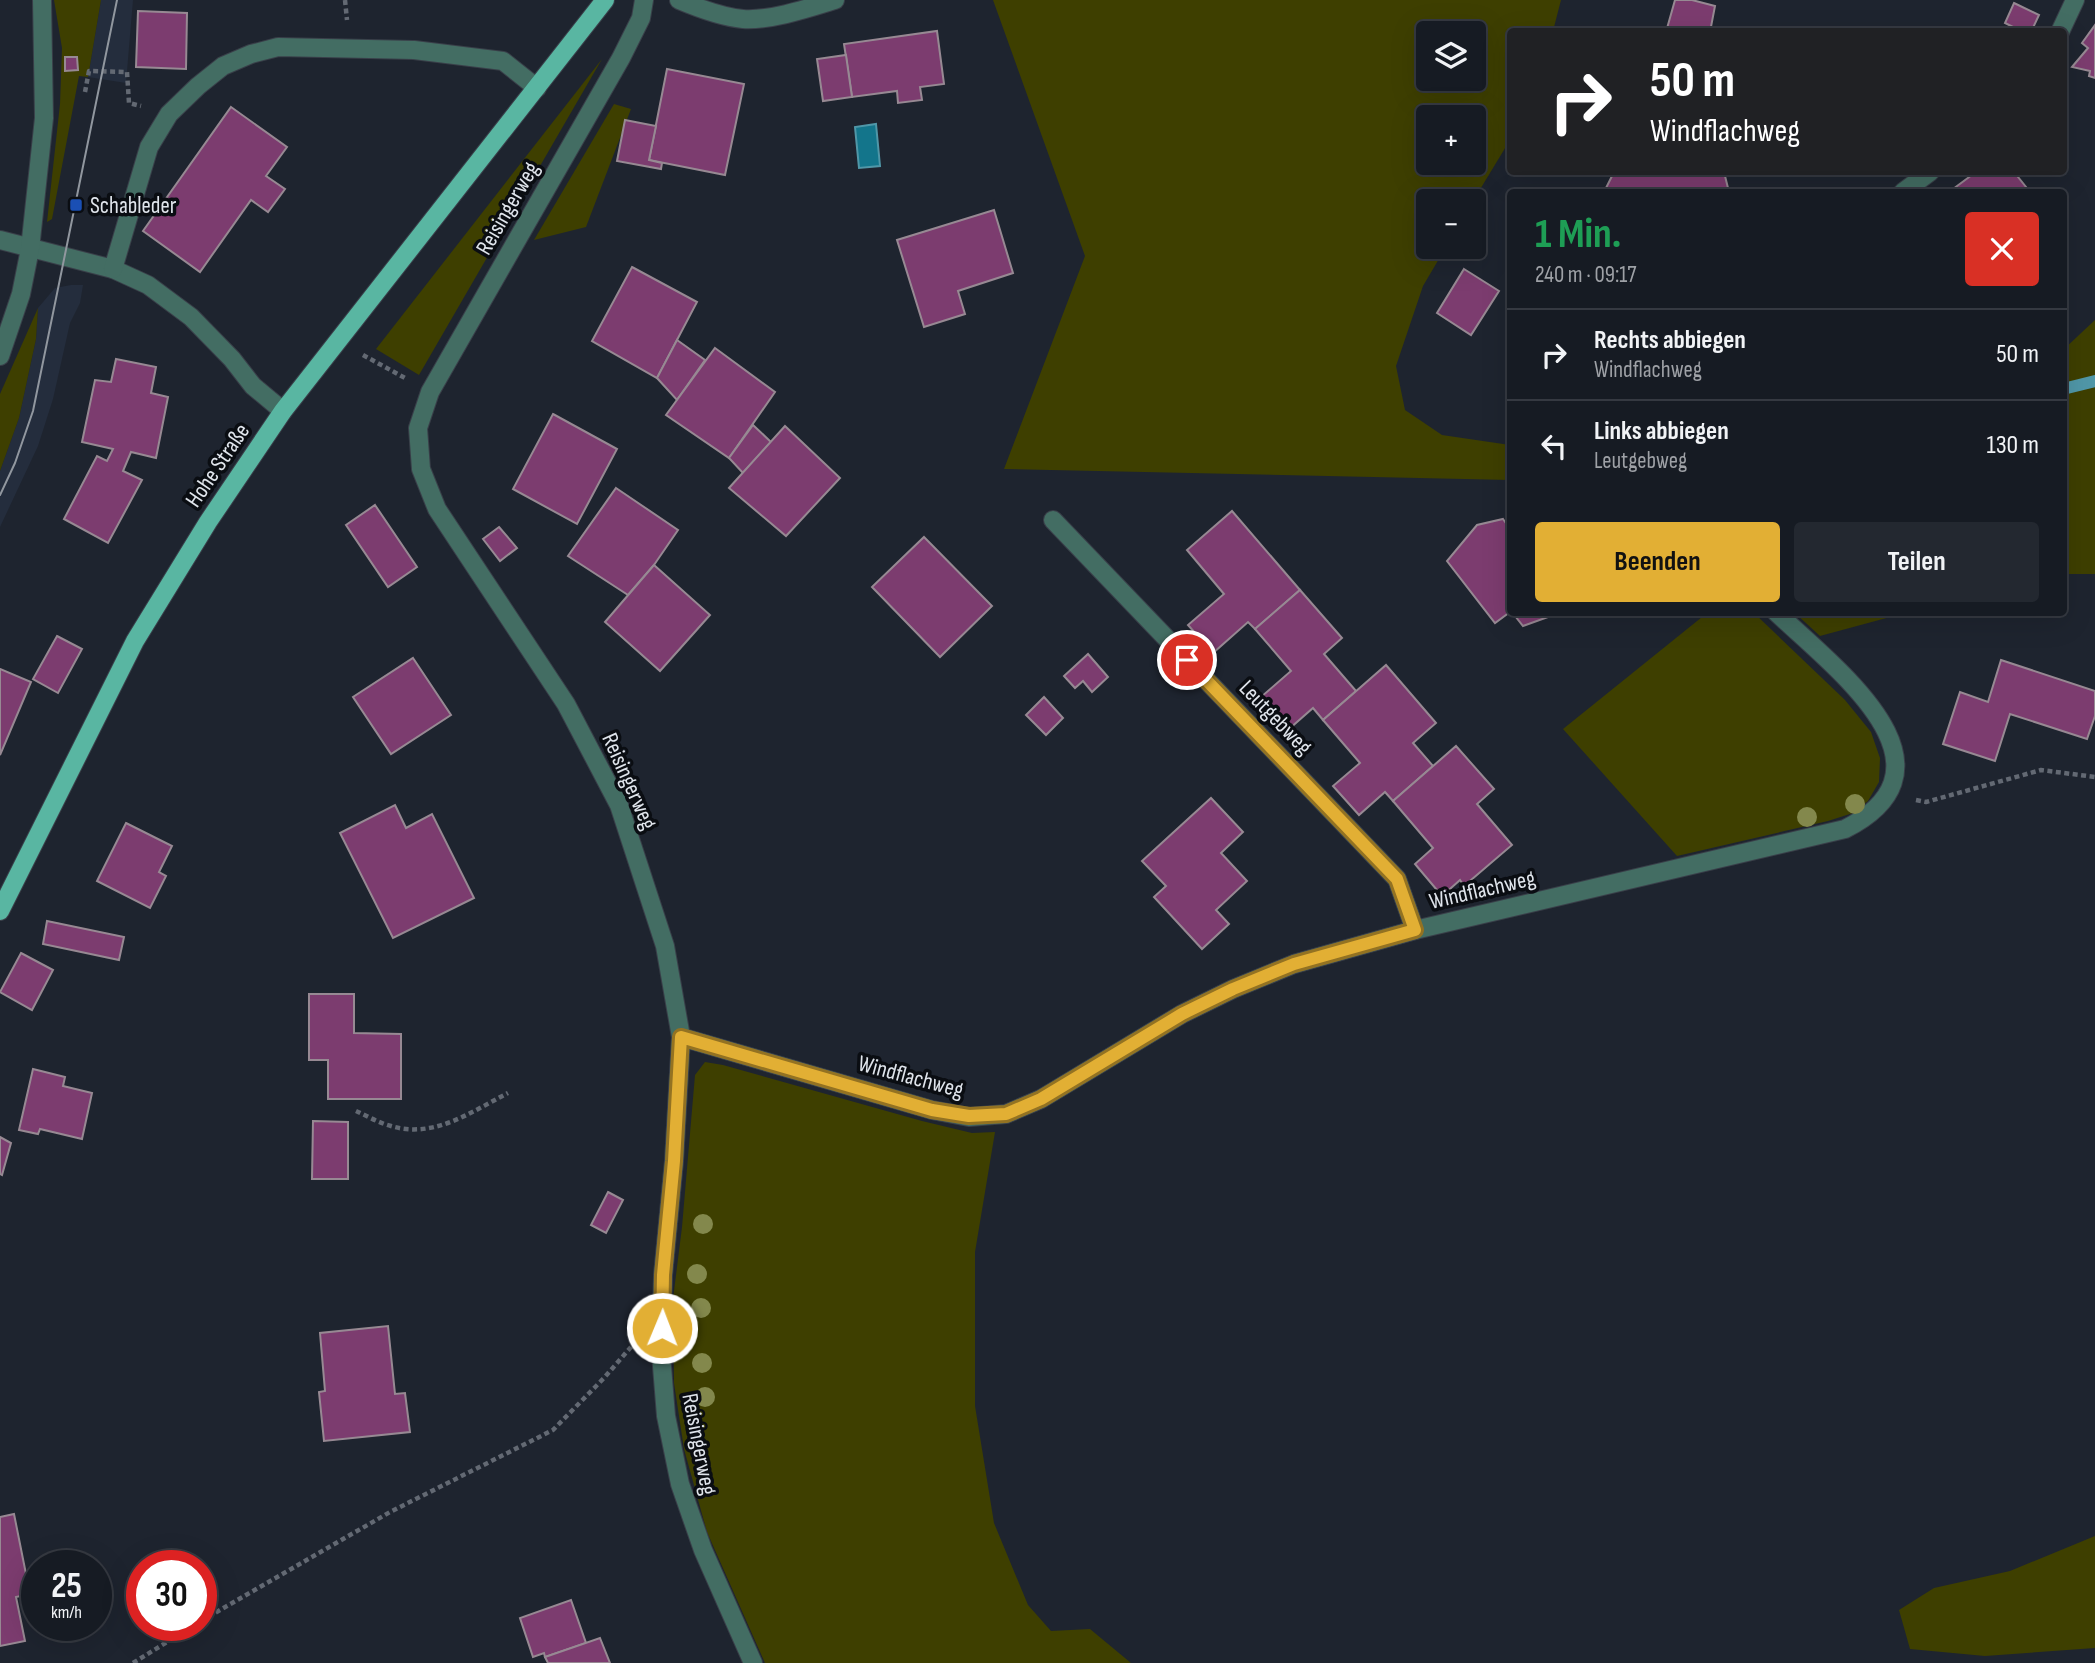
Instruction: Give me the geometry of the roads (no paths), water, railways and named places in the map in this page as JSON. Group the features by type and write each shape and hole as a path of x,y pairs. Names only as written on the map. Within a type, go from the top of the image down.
{"main road":[{"name":"Hohe Straße","path":"1,904 135,641 208,522 283,411 605,0"}],"street":[{"path":"0,356 21,294 30,249 44,118 42,0"},
{"name":"Reisingerweg","path":"644,0 641,18 621,58 430,393 418,428 421,469 437,509 566,704 619,805 665,946 681,1037 674,1161 663,1275 661,1354 666,1416 680,1484 698,1537 752,1663"},
{"path":"678,0 701,9 743,19 793,13 835,0"},
{"path":"2062,28 2075,0"},
{"path":"113,269 149,147 169,114 223,66 251,54 278,47 414,50 503,61 537,88"},
{"path":"1907,189 1926,175"},
{"path":"0,240 113,269 148,285 191,317 232,359 253,386 283,411"},
{"name":"Leutgebweg","path":"1053,520 1397,879 1415,930"},
{"name":"Windflachweg","path":"681,1037 932,1110 969,1116 1006,1114 1041,1099 1182,1014 1294,964 1415,930 1845,829 1865,819 1887,795 1897,769 1894,744 1885,725 1859,692 1780,616"}],"water":[{"path":"876,124 880,166 859,168 855,127"}],"waterway":[{"path":"2067,388 2095,381"}],"tram line":[{"path":"0,495 15,463 33,411 117,0"}],"place":[{"name":"Schableder","path":"76,205"}]}
